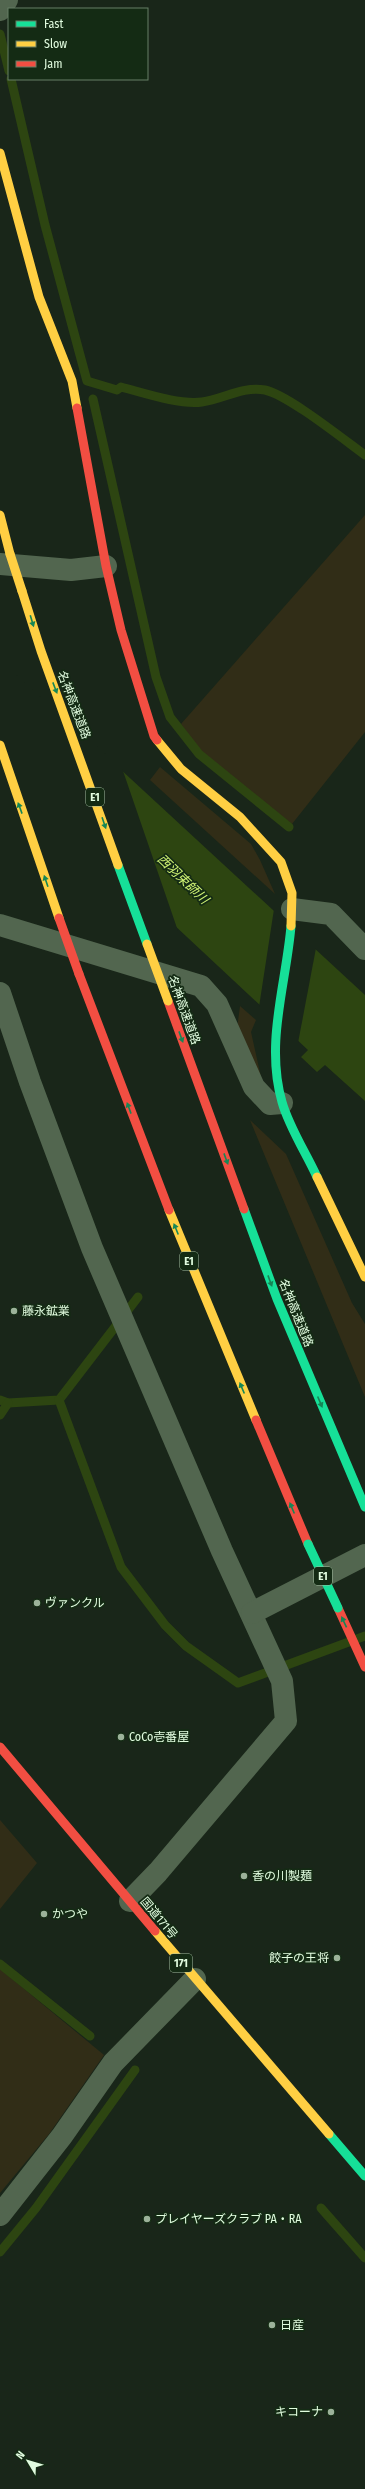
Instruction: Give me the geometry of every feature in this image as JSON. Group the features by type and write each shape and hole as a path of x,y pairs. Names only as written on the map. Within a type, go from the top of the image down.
{"main road":[{"path":"0,153 39,297 72,381 106,566 121,630 154,736 181,769 240,817 281,862 292,893 292,918 276,1020 276,1075 282,1103 365,1276"},
{"name":"名神高速道路","path":"0,515 5,559 22,591 41,651 276,1299 365,1507"},
{"name":"E1","path":"0,745 33,845 79,974 166,1205 308,1544 364,1665"},
{"name":"国道171号","path":"0,1747 195,1979 365,2176"}],"street":[{"path":"0,10 7,0"},
{"path":"5,559 71,570 106,566"},
{"path":"292,918 331,914 365,949"},
{"path":"0,925 202,986 217,1004 254,1087 270,1104 282,1103"},
{"path":"0,993 32,1089 127,1332 222,1551 252,1612 282,1681 286,1721 158,1872 130,1901"},
{"path":"252,1612 365,1555"},
{"path":"0,2215 62,2136 113,2063 195,1979"}],"shaded area":[{"path":"365,515 365,732 292,824 202,754 181,724"},
{"path":"160,767 251,844 275,894 150,780"},
{"path":"240,1006 256,1020 251,1032 261,1077 237,1029"},
{"path":"250,1120 286,1154 352,1303 365,1324 365,1397"},
{"path":"0,1820 37,1863 0,1909"},
{"path":"0,1969 104,2055 49,2134 0,2193"}],"water":[{"name":"西羽束師川","path":"0,663 118,767 365,995 365,1101 325,1065 317,1072 301,1057 308,1050 172,923"}],"pier":[{"path":"0,661 122,768 178,931 0,763"},
{"path":"274,909 316,948 298,1043 259,1007"}],"waterway":[{"path":"0,34 8,67"},
{"path":"11,80 45,225 87,381 117,390 121,387 183,402 202,402 241,391 257,389 265,390 287,400 301,409 365,455"},
{"path":"93,399 156,677 170,717 199,754 289,827"},
{"path":"0,1400 8,1403 59,1400 138,1297"},
{"path":"59,1400 121,1567 165,1625 186,1646 238,1683 365,1636"},
{"path":"0,1415 8,1403"},
{"path":"0,1964 90,2036"},
{"path":"0,2252 36,2208 135,2070"},
{"path":"321,2208 365,2258"}],"traffic: fast":[{"path":"118,865 147,944"},
{"path":"291,926 278,1014 276,1036 277,1080 282,1102 289,1121 317,1177"},
{"path":"244,1209 277,1299 365,1507"},
{"path":"308,1544 338,1608"},
{"path":"329,2134 365,2176"}],"traffic: slow":[{"path":"0,153 39,297 72,381 77,408"},
{"path":"0,515 10,554"},
{"path":"10,554 22,591"},
{"path":"22,591 41,651 118,865"},
{"path":"157,740 181,769 240,817 281,862 292,893 291,926"},
{"path":"0,745 59,918"},
{"path":"147,944 168,1001"},
{"path":"317,1177 365,1277"},
{"path":"169,1210 256,1420"},
{"path":"155,1931 329,2134"}],"traffic: jam":[{"path":"77,408 106,566 121,630 154,736 157,740"},
{"path":"59,918 79,974"},
{"path":"79,974 169,1210"},
{"path":"168,1001 244,1209"},
{"path":"256,1420 308,1544"},
{"path":"338,1608 365,1667"},
{"path":"0,1747 155,1931"}],"place":[{"name":"藤永鉱業","path":"14,1311"},
{"name":"ヴァンクル","path":"37,1603"},
{"name":"CoCo壱番屋","path":"121,1737"},
{"name":"香の川製麺","path":"244,1876"},
{"name":"かつや","path":"44,1914"},
{"name":"餃子の王将","path":"337,1958"},
{"name":"プレイヤーズクラブ PA・RA","path":"147,2219"},
{"name":"日産","path":"272,2325"},
{"name":"キコーナ","path":"331,2412"}]}
